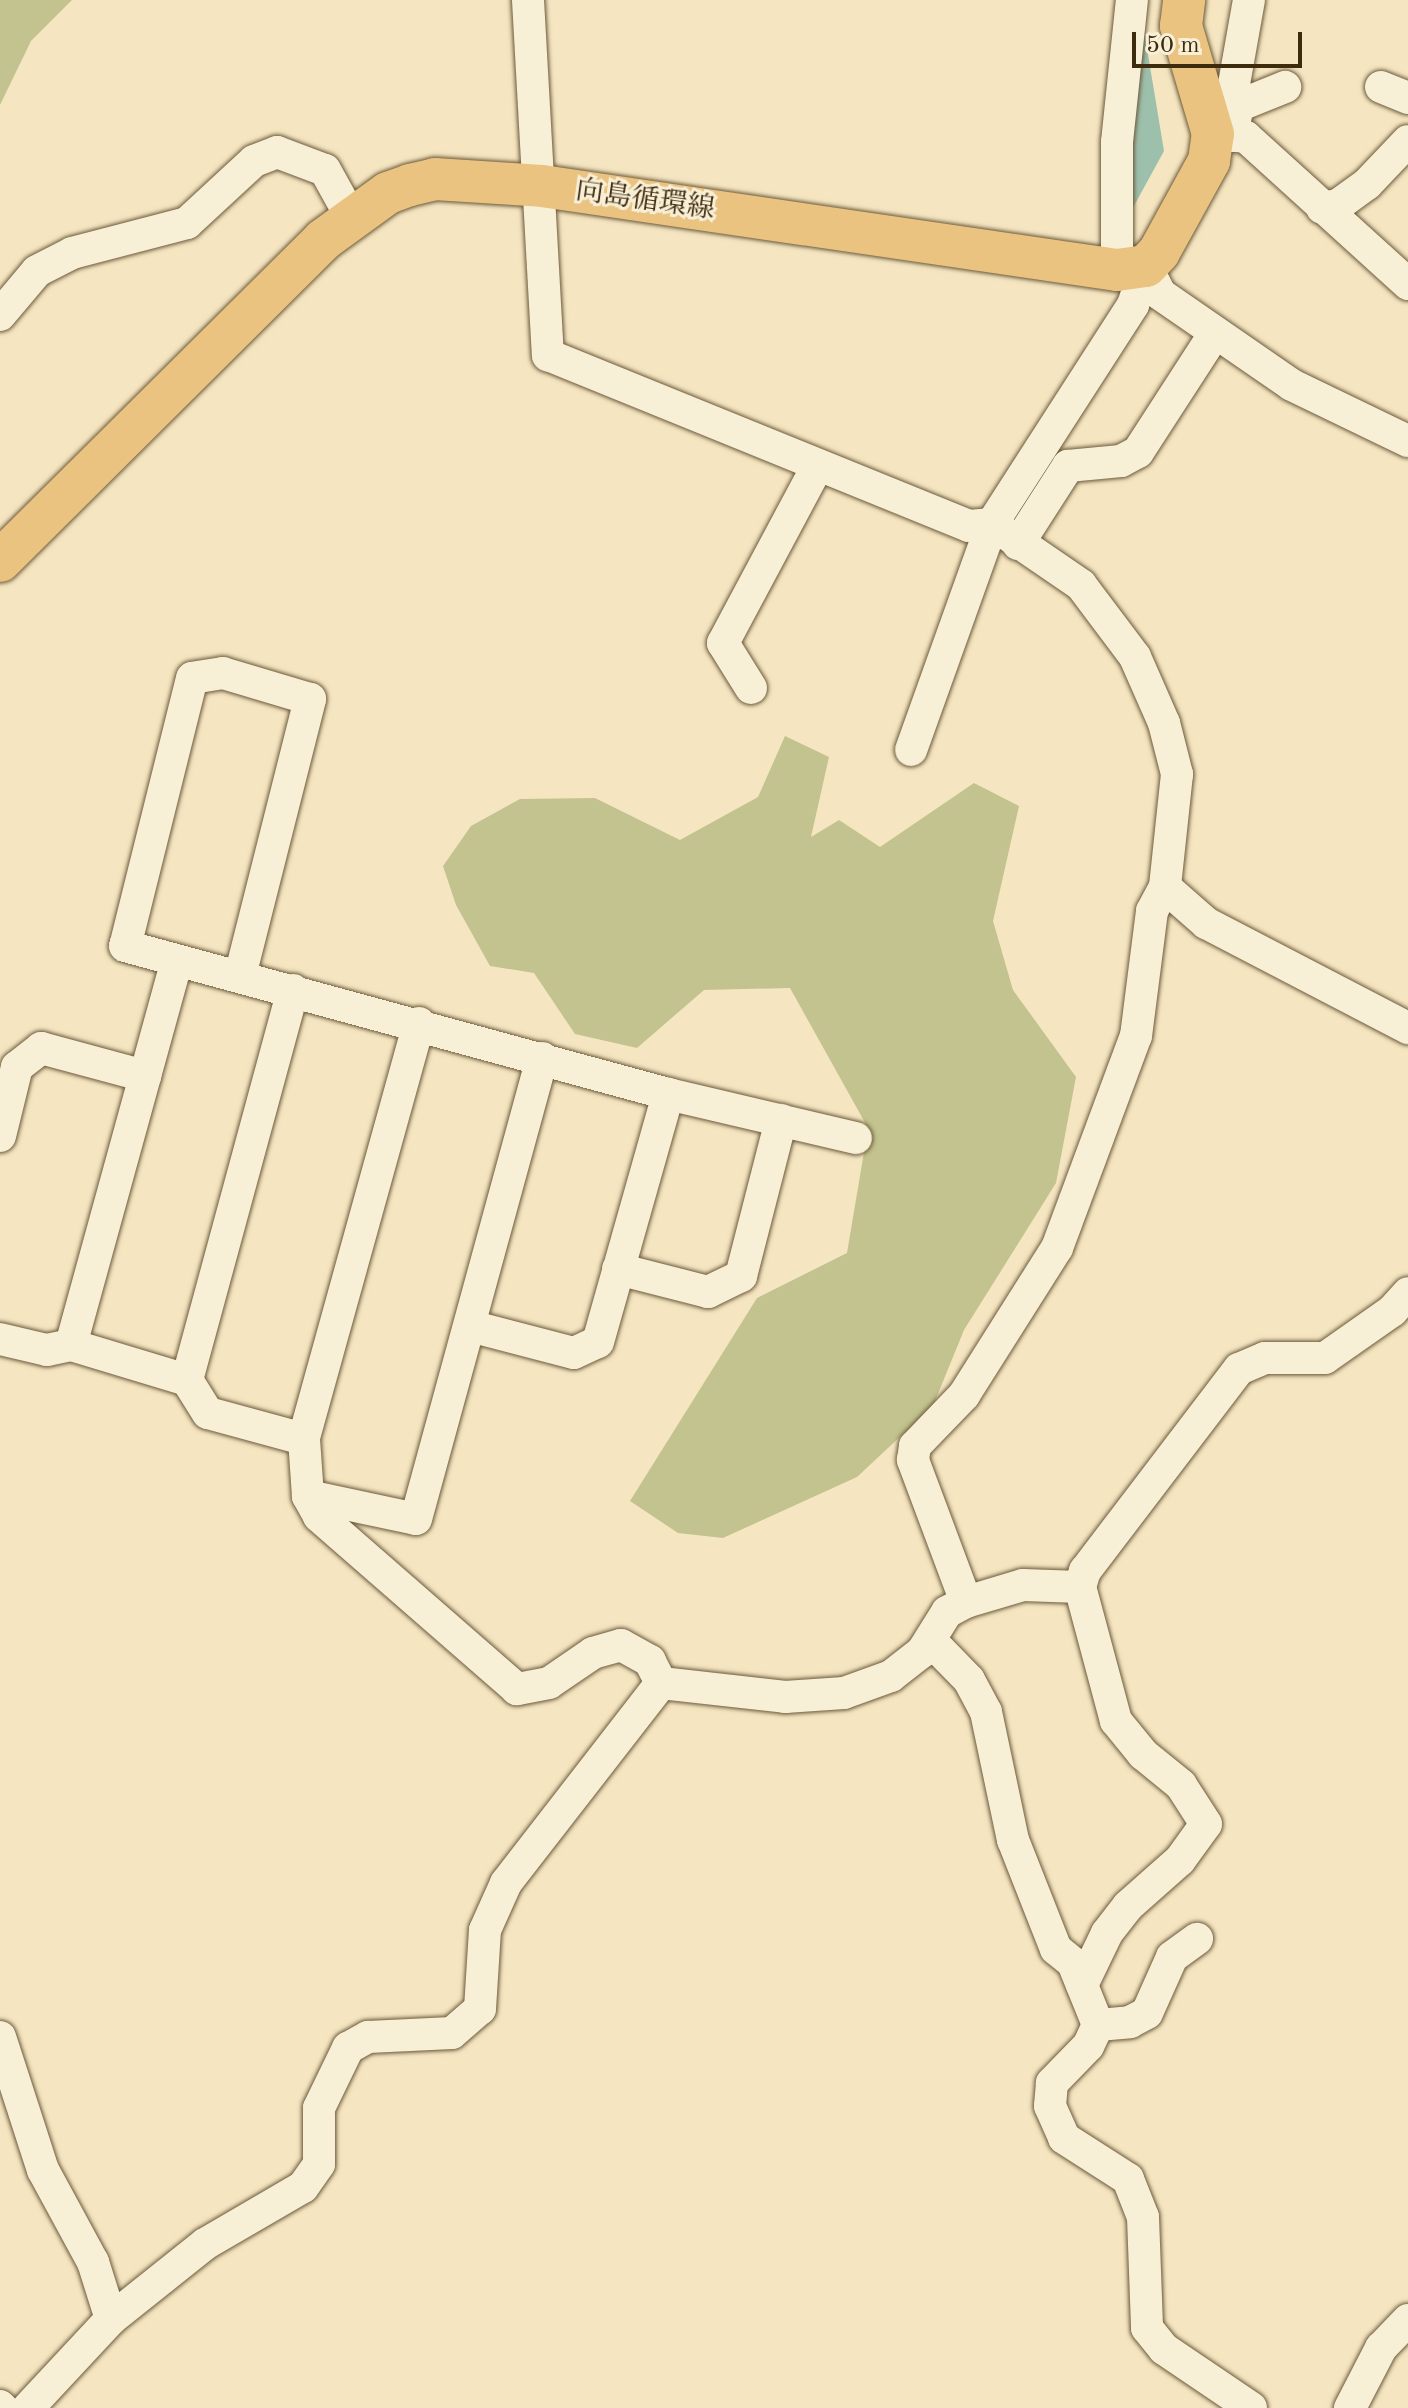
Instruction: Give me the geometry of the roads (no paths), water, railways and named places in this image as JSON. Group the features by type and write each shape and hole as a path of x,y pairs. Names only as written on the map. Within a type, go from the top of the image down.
{"main road":[{"path":"1131,268 1159,252 1228,125 1181,26 1184,0"},
{"name":"向島循環線","path":"0,561 351,217 388,193 435,179 542,186 1131,268"}],"street":[{"path":"528,0 542,186 548,355 817,467 969,526 992,524 1081,585 1135,657 1164,723 1177,774 1165,887 1152,911 1136,1036 1057,1248 964,1395 915,1446 913,1460 966,1602"},
{"path":"911,750 992,524 1133,305 1117,142 1132,0"},
{"path":"1228,125 1249,0"},
{"path":"1228,125 1285,87"},
{"path":"1228,125 1246,137 1408,284"},
{"path":"1322,208 1338,205 1394,176 1408,141"},
{"path":"0,315 37,271 72,253 187,223 254,161 277,152 325,170 351,217"},
{"path":"1131,268 1160,294 1292,385 1408,441"},
{"path":"1018,544 1068,466 1121,461 1138,452 1215,333"},
{"path":"751,688 723,643 817,467"},
{"path":"240,976 310,699 223,673 192,678 125,946 419,1023 668,1094 856,1138"},
{"path":"1165,887 1206,923 1408,1028"},
{"path":"71,1345 177,960"},
{"path":"187,1380 293,990"},
{"path":"419,1023 304,1439 308,1496 319,1516 517,1689 549,1683 593,1653 621,1645 650,1661 661,1683"},
{"path":"0,1136 17,1067 41,1048 145,1076"},
{"path":"308,1496 416,1519 542,1058"},
{"path":"470,1326 574,1353 598,1342 668,1094"},
{"path":"618,1269 708,1292 741,1276 781,1120"},
{"path":"1082,1985 1107,1933 1128,1906 1180,1860 1206,1824 1181,1785 1143,1754 1116,1721 1080,1587 1085,1571 1239,1369 1265,1358 1325,1358 1392,1311 1408,1293"},
{"path":"0,1339 47,1350 71,1345 187,1380 208,1413 304,1439"},
{"path":"661,1683 785,1697 844,1693 891,1676 931,1641 947,1612 966,1602 1023,1585 1080,1587"},
{"path":"931,1641 969,1680 986,1712 1013,1840 1056,1949 1073,1963 1098,2025 1088,2046 1052,2083 1050,2106 1064,2138 1128,2179 1143,2217 1147,2328 1164,2349 1251,2408"},
{"path":"28,2408 111,2319 205,2244 303,2187 319,2164 319,2108 348,2048 368,2037 452,2033 480,2009 485,1930 506,1883 661,1683"},
{"path":"1098,2025 1130,2022 1147,2013 1172,1957 1197,1939"},
{"path":"0,2037 43,2170 93,2262 111,2319"},
{"path":"1350,2408 1381,2348 1408,2320"}]}
